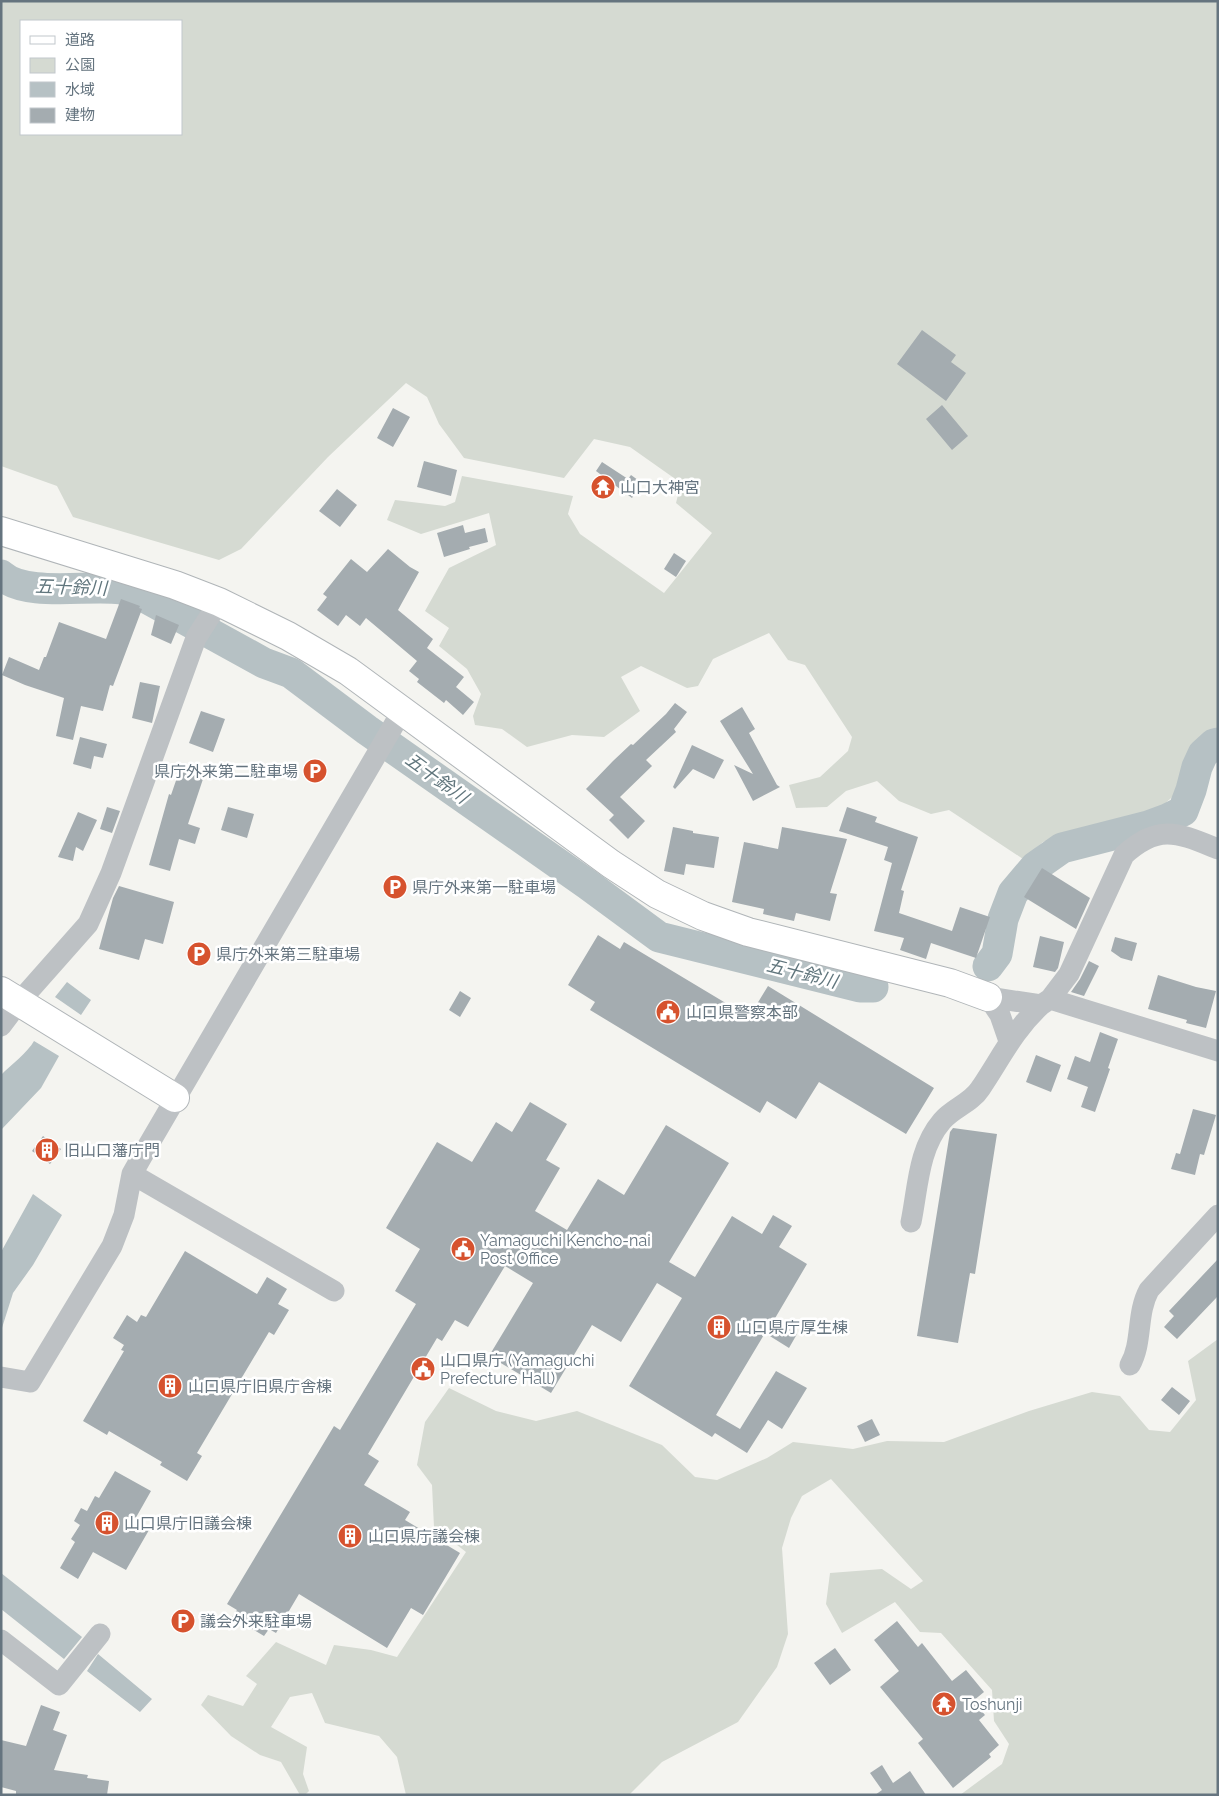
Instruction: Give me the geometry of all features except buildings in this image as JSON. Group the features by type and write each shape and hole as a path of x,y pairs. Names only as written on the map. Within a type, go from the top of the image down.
{"street":[{"path":"1,531 175,585 215,609 288,636 348,671 396,722 611,864 665,898 703,916 748,932 950,983 988,997 1045,1002 1218,1051"},
{"path":"1,1026 10,996 88,924 111,873 196,638 215,609"},
{"path":"1,1378 30,1382 112,1246 124,1215 132,1174 396,722"},
{"path":"911,1222 920,1165 927,1146 942,1121 979,1091 1009,1041 1025,1020 1045,1002 1069,974 1124,854 1137,843 1155,835 1175,833 1218,849"},
{"path":"10,996 175,1098"},
{"path":"988,997 1000,1015 1009,1041"},
{"path":"132,1174 334,1291"},
{"path":"1130,1365 1136,1354 1142,1302 1149,1290 1218,1216"},
{"path":"1,1640 59,1685 100,1634"}],"green space":[{"path":"1,1 1218,1 1218,735 1191,754 1181,789 1159,809 1078,830 1043,842 1023,859 949,810 931,814 899,801 877,781 846,791 827,807 796,808 789,785 820,777 848,751 852,737 805,665 788,660 769,633 713,659 698,686 687,688 641,666 621,677 640,711 604,737 572,735 527,747 502,729 475,725 473,716 481,694 467,669 439,646 449,628 425,611 449,568 496,545 489,513 421,534 387,520 395,500 445,506 455,502 462,476 573,496 568,514 580,534 664,593 712,533 676,503 681,483 630,447 594,439 564,478 464,458 439,424 427,397 406,383 328,457 241,549 219,560 73,517 57,486 1,466"},
{"path":"1218,1339 1218,1795 960,1795 1002,1764 1009,1744 994,1721 992,1690 941,1633 920,1632 895,1602 842,1633 826,1604 830,1573 882,1569 911,1589 923,1581 831,1479 802,1496 791,1518 782,1548 788,1634 777,1667 738,1722 662,1762 630,1794 406,1795 397,1757 379,1736 325,1723 312,1693 290,1697 271,1727 307,1747 303,1774 309,1791 305,1795 300,1795 281,1762 260,1755 231,1736 201,1705 208,1695 243,1706 257,1684 246,1676 276,1642 326,1665 334,1645 371,1650 397,1657 466,1552 434,1527 432,1485 417,1465 425,1422 449,1388 496,1411 536,1421 577,1411 662,1445 695,1477 717,1480 767,1458 793,1442 853,1449 887,1441 944,1442 1029,1411 1092,1392 1120,1396 1149,1430 1170,1432 1196,1400 1188,1361"}],"water":[{"path":"67,982 91,1000 81,1015 55,997"},
{"path":"34,1041 59,1056 41,1088 1,1130 1,1075 24,1054"},
{"path":"33,1194 62,1215 33,1265 13,1293 1,1331 1,1252"},
{"path":"1,1573 82,1637 64,1659 1,1609"},
{"path":"98,1654 152,1699 140,1712 87,1671"}],"waterway":[{"name":"五十鈴川","path":"1,575 12,582 26,586 59,589 108,588 137,593 264,663 291,673 367,730 587,884 659,937 860,987 873,987"},
{"name":"五十鈴川","path":"988,966 997,954 1003,919 1013,893 1035,867 1062,848 1148,826 1183,811 1203,754 1214,744 1218,743"}],"place":[{"name":"山口大神宮","path":"603,487"},
{"name":"県庁外来第二駐車場","path":"315,771"},
{"name":"県庁外来第一駐車場","path":"395,887"},
{"name":"県庁外来第三駐車場","path":"199,954"},
{"name":"山口県警察本部","path":"668,1012"},
{"name":"旧山口藩庁門","path":"47,1150"},
{"name":"Yamaguchi Kencho-nai Post Office","path":"463,1249"},
{"name":"山口県庁厚生棟","path":"719,1327"},
{"name":"山口県庁 (Yamaguchi Prefecture Hall)","path":"423,1369"},
{"name":"山口県庁旧県庁舎棟","path":"170,1386"},
{"name":"山口県庁旧議会棟","path":"107,1523"},
{"name":"山口県庁議会棟","path":"350,1536"},
{"name":"議会外来駐車場","path":"183,1621"},
{"name":"Toshunji","path":"944,1704"}]}
